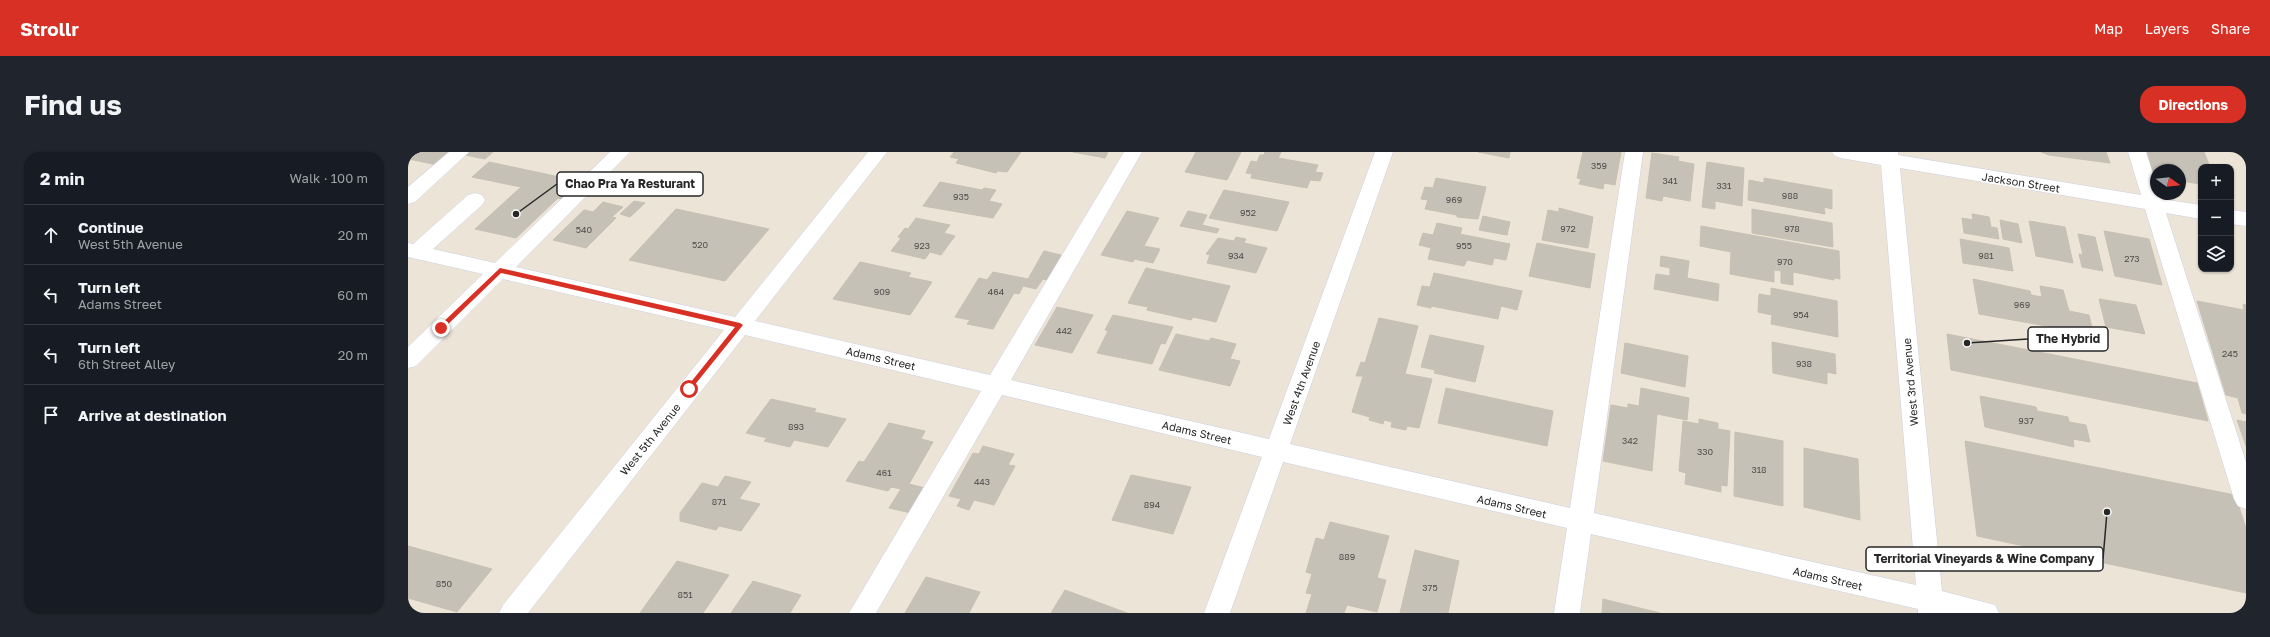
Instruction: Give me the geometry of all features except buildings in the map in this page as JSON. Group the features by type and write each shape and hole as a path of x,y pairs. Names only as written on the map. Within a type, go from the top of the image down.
{"street":[{"path":"408,197 460,152"},
{"path":"408,360 621,152"},
{"name":"West 5th Avenue","path":"512,613 878,152"},
{"path":"862,613 1133,152"},
{"name":"West 4th Avenue","path":"1217,613 1384,152"},
{"path":"1567,613 1579,522 1634,152"},
{"name":"Jackson Street","path":"1841,152 1889,156 2198,212"},
{"path":"2137,152 2152,204 2246,499"},
{"name":"West 3rd Avenue","path":"1889,156 1930,607"},
{"path":"412,251 475,200"},
{"path":"2234,217 2246,219"},
{"name":"Adams Street","path":"412,251 996,384 1930,607 1986,613"}],"place":[{"name":"Chao Pra Ya Resturant","path":"516,214"},
{"name":"The Hybrid","path":"1967,343"},
{"name":"Territorial Vineyards & Wine Company","path":"2107,512"}],"route":[{"path":"441,328 500,271 740,325 689,389"}]}
